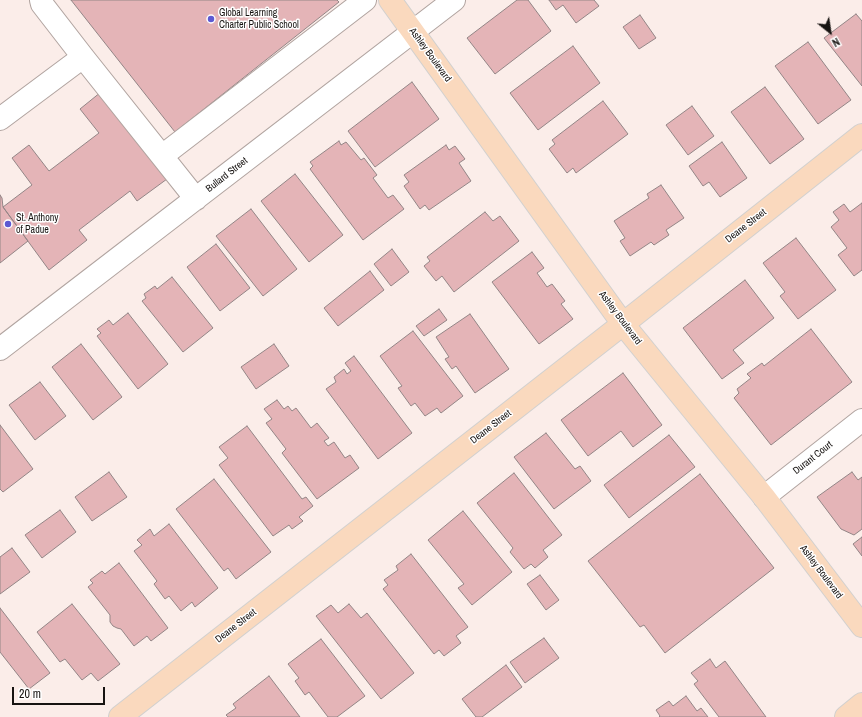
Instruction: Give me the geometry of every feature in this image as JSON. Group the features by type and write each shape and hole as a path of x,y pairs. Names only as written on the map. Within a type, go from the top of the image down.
{"main road":[{"name":"Ashley Boulevard","path":"390,0 623,324 764,497 862,626"},
{"name":"Deane Street","path":"120,717 623,324 862,135"},
{"path":"846,717 862,704"}],"street":[{"path":"162,156 365,0"},
{"name":"Bullard Street","path":"0,349 454,0"},
{"path":"42,2 83,58 196,199"},
{"path":"0,119 83,58"},
{"name":"Durant Court","path":"764,497 862,420"}],"building":[{"path":"71,0 337,0 339,2 175,132"},
{"path":"517,0 528,0 551,31 495,74 467,38"},
{"path":"549,0 594,0 599,6 576,23 563,5 556,10"},
{"path":"856,14 862,21 862,86 824,38"},
{"path":"640,15 656,38 639,49 623,27"},
{"path":"808,42 851,100 818,124 775,66"},
{"path":"573,46 600,83 538,130 510,93"},
{"path":"412,82 439,119 375,167 348,131"},
{"path":"765,87 804,139 770,164 731,112"},
{"path":"101,92 167,179 137,201 130,191 79,230 87,240 49,270 3,207 32,185 12,158 29,145 49,171 99,133 80,109"},
{"path":"603,101 628,134 576,173 573,168 567,173 549,149 555,144 552,140"},
{"path":"692,106 714,136 688,155 666,125"},
{"path":"339,141 341,145 346,142 361,160 364,158 377,175 373,178 388,198 393,195 404,209 363,240 310,169 313,166 310,162"},
{"path":"722,142 747,178 720,197 709,182 703,186 689,166"},
{"path":"446,145 449,150 455,146 465,159 459,163 471,181 429,210 425,205 420,209 404,186 409,182 404,175"},
{"path":"295,174 343,235 309,262 261,201"},
{"path":"661,185 684,218 666,230 669,235 654,245 651,242 630,256 620,241 625,238 614,221 649,198 647,194"},
{"name":"St. Anthony of Padue","path":"0,195 2,198 3,207 28,241 0,263"},
{"path":"862,203 862,270 854,276 838,255 847,248 831,227 839,220 833,212 844,204 850,212"},
{"path":"251,209 297,269 263,296 216,236"},
{"path":"485,212 493,221 500,216 519,241 454,292 442,276 436,281 424,266 430,261 427,257"},
{"path":"796,238 836,290 798,319 780,296 785,292 763,263"},
{"path":"216,244 250,288 220,311 187,267"},
{"path":"392,249 409,272 391,286 374,264"},
{"path":"532,252 544,268 537,273 547,287 552,284 565,301 561,304 573,319 539,344 492,282"},
{"path":"370,271 384,290 338,326 324,308"},
{"path":"172,277 213,328 183,352 142,301 146,298 144,294 155,286 157,289"},
{"path":"745,280 774,318 733,350 744,363 722,379 683,328"},
{"path":"439,309 447,320 424,336 416,326"},
{"path":"128,313 168,364 138,389 97,336 101,333 97,329 109,320 113,325"},
{"path":"470,314 509,369 475,393 456,366 452,369 445,359 449,357 436,337"},
{"path":"811,329 852,382 771,445 734,398 739,393 737,389 751,378 747,374 762,363 764,366"},
{"path":"413,331 463,396 441,413 437,408 425,416 415,403 411,406 398,388 402,386 380,356"},
{"path":"81,344 122,397 93,420 52,367"},
{"path":"274,344 289,366 256,389 241,367"},
{"path":"354,356 412,433 378,459 326,389 336,382 334,377 344,369 347,374 351,371 345,363"},
{"path":"623,373 662,425 633,447 621,431 588,456 561,420"},
{"path":"40,382 66,416 35,440 9,405"},
{"path":"277,400 284,409 288,406 292,411 296,408 311,428 317,423 329,438 324,441 328,446 334,442 345,458 350,455 359,468 317,499 282,453 286,449 266,423 272,419 264,409"},
{"path":"0,425 33,469 3,492 0,489"},
{"path":"247,426 302,499 306,497 313,506 299,517 303,521 292,529 289,525 273,536 219,465 228,458 219,447"},
{"path":"546,433 575,469 580,466 591,481 554,509 514,457"},
{"path":"669,435 695,467 629,518 604,485"},
{"path":"109,472 127,497 92,521 75,497"},
{"path":"852,472 858,480 862,477 862,529 854,535 841,529 817,497"},
{"path":"514,473 562,535 543,550 548,557 535,568 531,564 524,569 510,552 513,548 477,503"},
{"path":"700,474 774,568 665,653 644,625 640,627 588,561"},
{"path":"214,479 271,552 236,579 228,568 224,571 176,509"},
{"path":"60,510 76,532 42,558 25,535"},
{"path":"463,511 512,572 472,605 458,588 464,584 428,540"},
{"path":"169,524 218,588 195,607 192,602 181,611 169,596 165,599 154,584 157,581 134,551 142,545 137,540 150,529 154,536"},
{"path":"862,537 862,556 853,544"},
{"path":"12,548 30,572 0,594 0,557"},
{"path":"411,554 468,627 456,636 461,643 444,656 439,650 434,654 383,589 388,585 384,580 398,570 396,566"},
{"path":"119,563 168,628 151,641 147,636 134,646 121,629 113,626 110,622 110,615 88,587 93,583 90,580 102,571 105,574"},
{"path":"540,575 559,600 546,610 527,584"},
{"path":"72,604 120,664 98,681 91,673 82,680 65,659 60,662 37,632"},
{"path":"349,604 361,618 367,613 414,673 381,699 316,616 331,605 338,613"},
{"path":"0,608 50,673 29,689 0,652"},
{"path":"544,638 559,658 525,683 510,662"},
{"path":"321,639 365,696 337,717 328,717 309,692 305,695 295,681 299,678 288,664"},
{"path":"710,659 716,668 725,661 766,717 719,717 694,684 698,681 691,673"},
{"path":"506,665 522,687 482,717 476,717 462,699"},
{"path":"269,676 300,717 228,717 226,715 236,708 233,704"},
{"path":"686,696 697,711 701,708 708,717 659,717 660,716 656,710 669,701 673,706"}],"place":[{"name":"Global Learning Charter Public School","path":"211,19"},
{"name":"St. Anthony of Padue","path":"8,224"}]}
